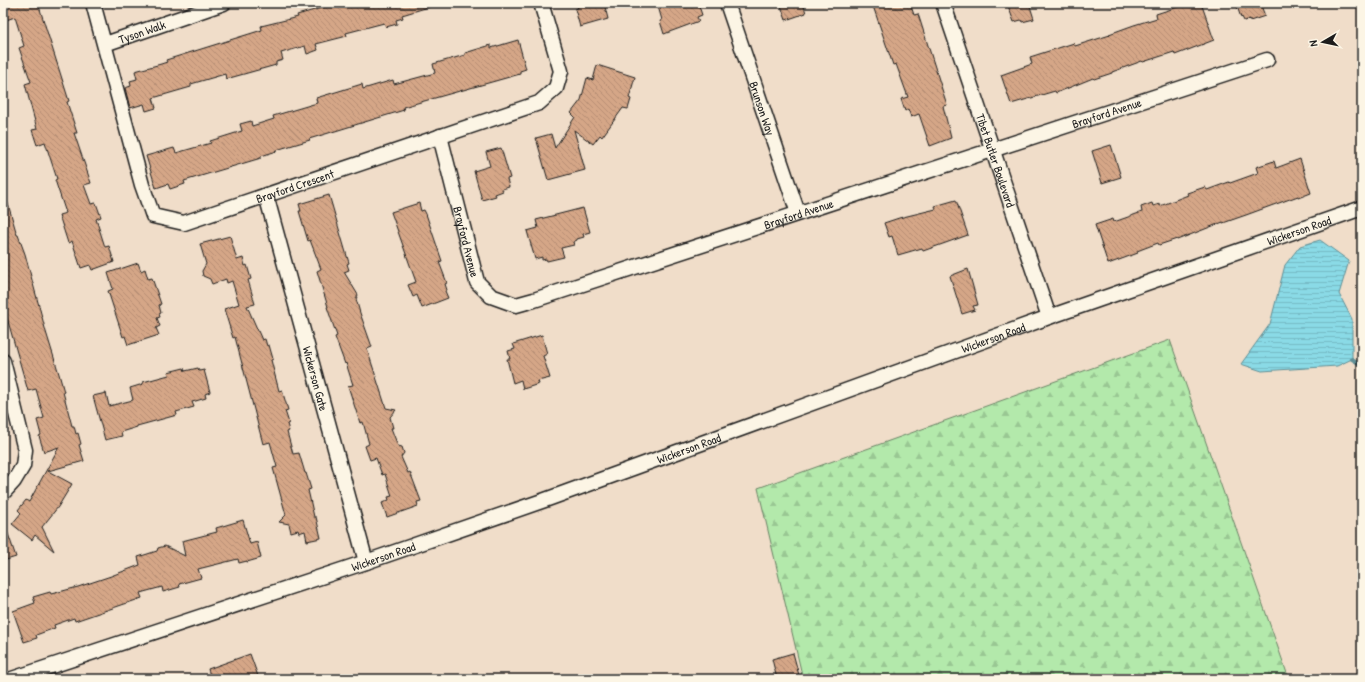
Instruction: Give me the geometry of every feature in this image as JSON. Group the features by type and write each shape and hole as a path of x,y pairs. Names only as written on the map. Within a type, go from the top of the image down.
{"street":[{"name":"Brayford Crescent","path":"93,3 142,185 153,216 184,223 539,103 556,88 561,71 541,3"},
{"name":"Tyson Walk","path":"105,44 224,3"},
{"name":"Brunson Way","path":"727,3 798,213"},
{"name":"Tibet Butler Boulevard","path":"943,3 1049,317"},
{"name":"Brayford Avenue","path":"440,136 477,282 491,296 516,305 1267,60"},
{"name":"Wickerson Gate","path":"266,195 366,562"},
{"name":"Wickerson Road","path":"12,679 366,562 567,492 1049,317 1362,208"},
{"path":"3,361 25,450 23,466 14,482 3,493"}],"green space":[{"path":"1170,340 1289,679 803,679 758,488"}],"water":[{"path":"1320,240 1349,261 1339,294 1352,319 1352,359 1337,366 1262,371 1241,364 1270,324 1285,265 1300,246"}],"building":[{"path":"3,3 38,3 69,101 67,102 77,133 74,133 91,183 84,185 91,204 96,203 101,217 96,219 105,247 109,246 114,262 92,270 90,265 81,268 72,241 68,243 59,215 66,213 55,180 57,179 45,142 37,145 32,130 37,129 25,84 31,82 19,48 24,46 15,17 3,21"},
{"path":"339,3 431,3 432,6 402,15 403,18 396,20 397,24 386,27 384,23 346,33 347,36 316,44 318,50 307,54 305,46 281,53 283,60 276,62 276,65 226,79 225,74 191,84 191,87 153,98 156,108 146,111 144,104 130,108 125,88 131,86 130,81 137,79 135,71 161,64 167,62 166,60 262,30 261,26 298,17 297,15"},
{"path":"576,3 604,3 608,19 580,27 575,9 578,8"},
{"path":"657,3 698,3 702,15 697,17 699,21 664,34"},
{"path":"780,3 803,3 806,13 786,20"},
{"path":"872,3 910,3 914,15 918,14 947,105 943,106 951,138 930,146 919,114 911,117 908,109 905,111 901,99 908,97 896,64 893,65"},
{"path":"1007,3 1029,3 1034,19 1014,22"},
{"path":"1190,3 1201,3 1214,40 1175,55 1174,52 1143,62 1142,61 1056,93 1055,91 1011,104 1001,75 1032,64 1030,57 1074,43 1075,46 1110,35 1109,34 1157,18 1156,14"},
{"path":"1236,3 1260,3 1265,16 1250,21 1250,19 1244,21 1242,17 1241,18"},
{"path":"518,40 526,69 520,71 520,74 403,107 404,110 276,150 277,151 261,156 261,158 184,181 185,184 170,189 168,184 156,188 146,156 174,148 176,153 211,143 210,141 242,131 240,124 251,121 252,126 274,119 273,116 317,103 316,98 362,84 363,89 393,80 394,84 435,73 433,64 465,55 465,53 491,45 491,48"},
{"path":"597,65 635,77 629,98 631,99 628,109 623,108 602,137 600,135 593,144 574,130 585,170 548,180 536,138 551,134 555,148 575,117 571,113 581,100 587,78 593,80"},
{"path":"1111,145 1121,177 1102,183 1092,151"},
{"path":"501,148 510,178 507,179 509,187 502,189 503,191 495,194 496,196 482,200 474,171 490,166 486,152"},
{"path":"1300,159 1311,193 1298,198 1298,196 1223,222 1177,240 1159,245 1158,243 1137,251 1138,253 1108,264 1095,225 1113,219 1114,222 1142,212 1141,207 1152,203 1153,206 1160,204 1160,206 1188,195 1187,193 1205,187 1207,190 1258,173 1256,167 1274,161 1276,168"},
{"path":"329,195 349,263 347,264 349,270 344,272 358,295 356,299 372,347 367,349 386,408 396,410 390,417 393,428 391,428 398,446 402,447 404,453 401,457 408,473 410,472 421,501 417,502 418,506 387,517 382,503 389,500 388,497 392,496 385,474 382,475 376,458 370,460 365,446 369,444 363,422 360,423 348,386 353,385 335,337 337,336 317,271 321,269 310,240 308,241 299,211 301,211 299,204"},
{"path":"6,197 17,235 25,254 64,392 72,426 74,426 76,434 78,433 81,444 79,445 84,461 48,471 72,484 58,507 42,527 54,551 35,535 32,540 12,524 21,513 18,510 26,500 29,502 59,447 44,452 39,436 41,435 37,420 44,418 36,389 28,391 3,304 3,198"},
{"path":"956,200 968,235 923,251 922,248 898,255 892,236 889,237 884,223 936,209 935,206"},
{"path":"419,203 421,211 424,210 426,214 442,261 439,262 447,283 445,284 447,290 445,291 448,298 422,308 417,295 413,297 408,285 416,282 391,212"},
{"path":"583,208 590,232 583,234 584,237 573,242 574,245 561,248 564,257 547,261 546,259 542,260 542,257 535,259 527,231 538,228 536,220"},
{"path":"230,236 237,260 243,258 245,266 247,265 251,279 248,280 255,304 247,306 262,340 265,339 267,346 269,345 273,359 271,360 279,391 282,390 288,410 285,411 289,423 287,424 289,431 287,432 293,454 299,453 306,473 311,489 308,490 314,517 316,517 321,538 307,541 305,531 299,533 298,530 291,532 289,524 279,522 286,515 273,468 277,467 270,442 263,444 235,337 233,338 224,309 239,304 232,281 227,283 226,279 212,284 210,279 203,276 202,271 206,264 200,244"},
{"path":"138,263 141,271 145,269 148,279 152,278 161,304 159,305 161,313 159,314 160,317 157,318 160,326 156,328 159,335 128,345 125,336 123,337 108,291 113,289 108,273"},
{"path":"968,269 978,305 973,306 975,310 962,314 950,276"},
{"path":"542,335 547,354 543,356 550,378 538,381 539,384 523,389 521,380 513,383 507,359 510,359 508,351 515,349 513,344"},
{"path":"184,368 185,371 198,368 199,371 204,370 210,392 205,394 206,398 192,402 194,407 176,412 177,415 137,426 121,432 122,436 105,440 93,396 106,393 109,406 133,400 130,388 143,384 143,382 169,375 168,372"},
{"path":"243,520 250,544 257,542 261,558 239,563 238,559 198,569 201,578 179,584 180,587 163,592 162,587 140,593 142,598 75,621 74,618 54,625 55,628 36,635 37,638 24,642 13,611 35,603 33,597 78,587 140,565 138,557 157,551 158,548 165,546 185,556 182,541 217,532 216,528"},
{"path":"3,525 5,525 16,557 3,561"},
{"path":"793,653 800,679 777,679 772,659"},
{"path":"250,654 259,679 211,679 208,669"}],"waterway":[{"path":"1352,359 1362,365"}]}
